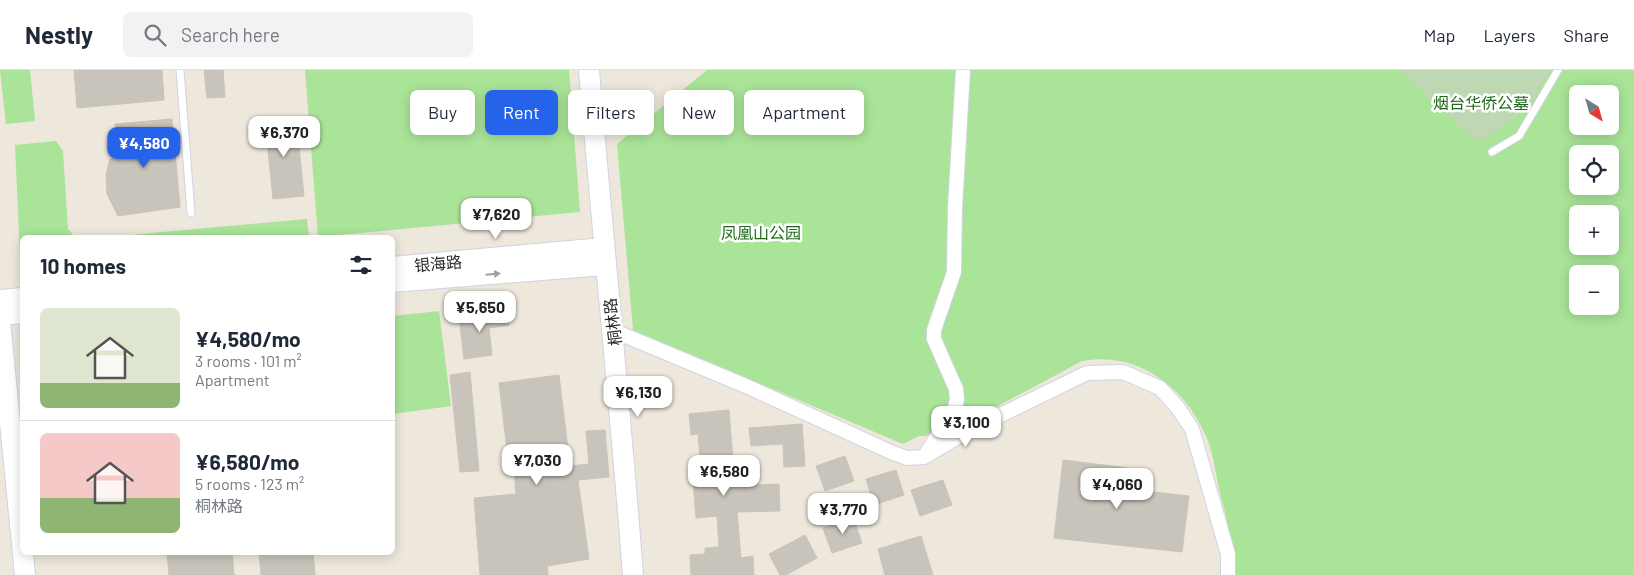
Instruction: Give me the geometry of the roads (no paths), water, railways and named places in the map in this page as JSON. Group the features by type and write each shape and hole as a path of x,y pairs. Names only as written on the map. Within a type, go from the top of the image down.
{"street":[{"name":"桐林路","path":"589,70 604,257 614,331 633,575"},
{"path":"924,457 955,408 958,399 956,389 934,339 934,330 954,272 955,208 963,70"},
{"name":"银海路","path":"395,267 604,257"},
{"name":"银海路","path":"395,282 604,257"},
{"path":"0,300 20,298"},
{"path":"0,315 20,313"},
{"path":"0,321 20,533"},
{"path":"614,331 746,386 906,458 924,457 966,432 1087,373 1123,372 1160,388 1178,408 1192,429 1228,554 1228,575"},
{"path":"22,555 24,575"}],"lane":[{"path":"180,70 191,213"},
{"path":"1492,152 1519,136 1558,70"}],"park label":[{"name":"烟台华侨公墓","path":"1481,102"},
{"name":"凤凰山公园","path":"761,232"}]}
